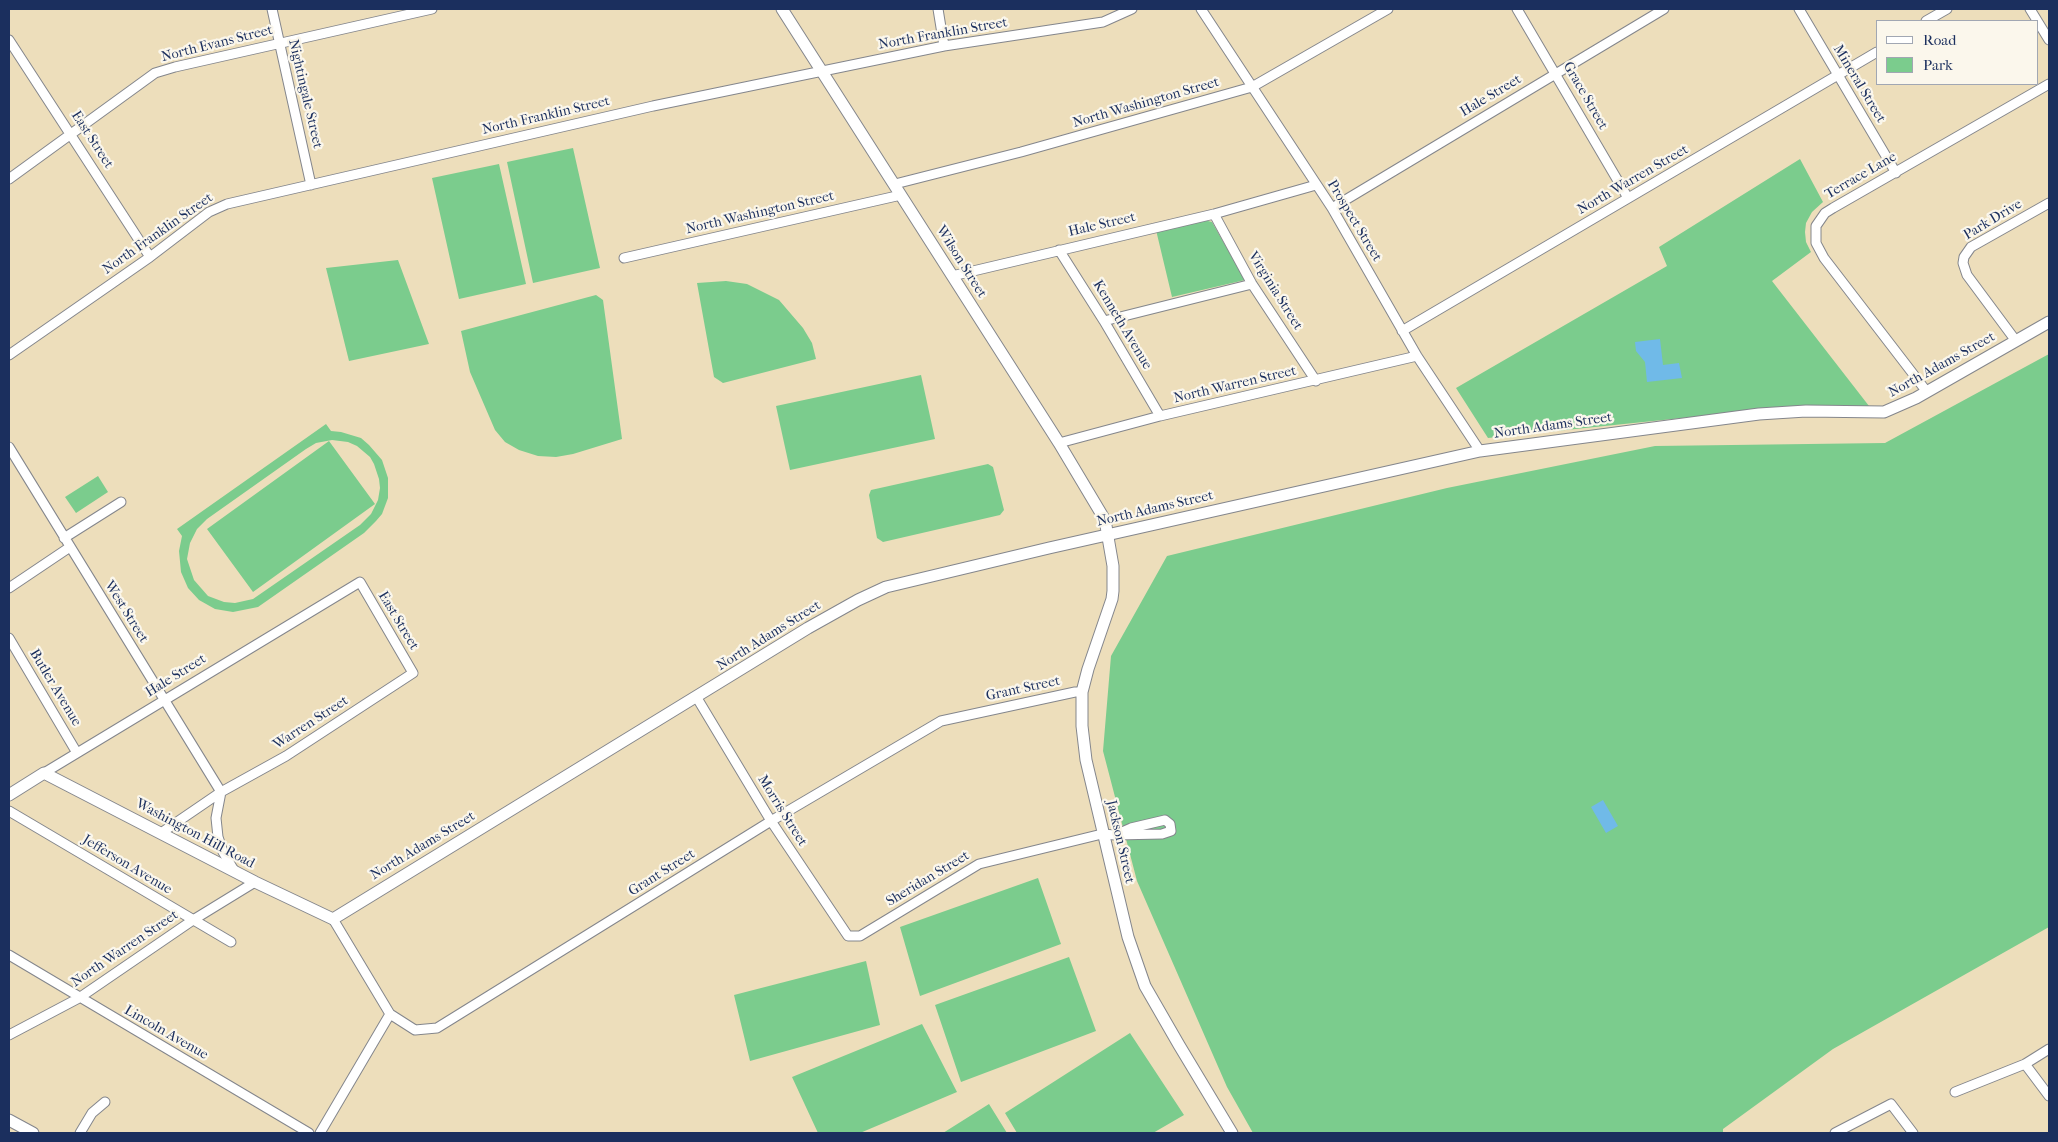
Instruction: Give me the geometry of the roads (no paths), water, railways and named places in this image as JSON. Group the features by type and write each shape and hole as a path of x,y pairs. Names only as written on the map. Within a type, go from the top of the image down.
{"street":[{"name":"Nightingale Street","path":"272,9 311,185"},
{"name":"North Evans Street","path":"9,179 155,74 175,67 432,9"},
{"name":"Wilson Street","path":"782,9 1059,443 1105,520 1108,535"},
{"path":"938,9 944,46"},
{"name":"North Franklin Street","path":"9,355 209,212 227,204 652,106 944,46 1104,22 1132,9"},
{"name":"Prospect Street","path":"1201,9 1332,208 1417,356 1480,451"},
{"name":"North Washington Street","path":"895,184 1021,152 1252,87 1388,9"},
{"name":"Grace Street","path":"1517,9 1557,74 1628,198"},
{"name":"Hale Street","path":"1332,208 1664,9"},
{"name":"Mineral Street","path":"1799,9 1896,172"},
{"path":"1928,20 1947,9"},
{"path":"2030,9 2037,20"},
{"path":"2038,22 2049,40"},
{"name":"East Street","path":"9,40 150,256"},
{"name":"North Warren Street","path":"1402,330 1876,53"},
{"name":"Terrace Lane","path":"1927,392 1824,258 1816,243 1816,226 1825,213 2049,84"},
{"name":"Hale Street","path":"952,276 1214,214 1316,185"},
{"name":"North Washington Street","path":"624,258 901,195"},
{"name":"Park Drive","path":"2016,341 1967,275 1964,269 1964,257 1971,247 2049,203"},
{"name":"Virginia Street","path":"1214,214 1252,284 1316,381"},
{"name":"Kenneth Avenue","path":"1060,250 1160,416"},
{"path":"1104,321 1252,284"},
{"name":"North Adams Street","path":"333,919 822,620 862,597 886,587 1049,548 1480,451 1767,414 1806,411 1884,412 1927,392 2049,322"},
{"name":"North Warren Street","path":"1059,443 1160,416 1417,356"},
{"name":"West Street","path":"9,447 221,792"},
{"path":"64,538 121,502"},
{"name":"Jackson Street","path":"1108,535 1113,566 1112,599 1088,668 1082,692 1082,738 1102,834 1128,937 1145,986 1232,1133"},
{"path":"9,588 70,548"},
{"name":"Hale Street","path":"9,795 360,582"},
{"name":"East Street","path":"360,582 413,673"},
{"name":"Butler Avenue","path":"9,638 77,753"},
{"name":"Warren Street","path":"161,833 221,792 286,756 413,673"},
{"name":"Grant Street","path":"390,1014 415,1030 437,1028 771,821 941,721 1082,692"},
{"name":"Morris Street","path":"697,698 771,821 848,936"},
{"name":"Washington Hill Road","path":"44,773 255,882 333,919"},
{"path":"221,792 216,818 218,837 223,852 236,872"},
{"name":"Jefferson Avenue","path":"9,811 231,942"},
{"name":"Sheridan Street","path":"848,936 860,936 979,864 1102,834 1115,835 1162,834 1172,831 1170,824 1165,820 1131,828 1115,835"},
{"name":"North Warren Street","path":"9,1035 79,998 193,920 255,882"},
{"path":"320,1133 390,1014 333,919"},
{"name":"Lincoln Avenue","path":"9,955 310,1133"},
{"path":"1955,1092 2025,1064 2049,1050"},
{"path":"2025,1064 2049,1096"},
{"path":"80,1133 92,1113 105,1102"},
{"path":"1835,1133 1891,1104 1913,1133"},
{"path":"9,1120 33,1133"}],"water":[{"path":"1660,339 1663,365 1679,363 1682,378 1647,382 1645,362 1636,351 1635,342"},
{"path":"1603,800 1618,826 1606,833 1591,807"}]}
